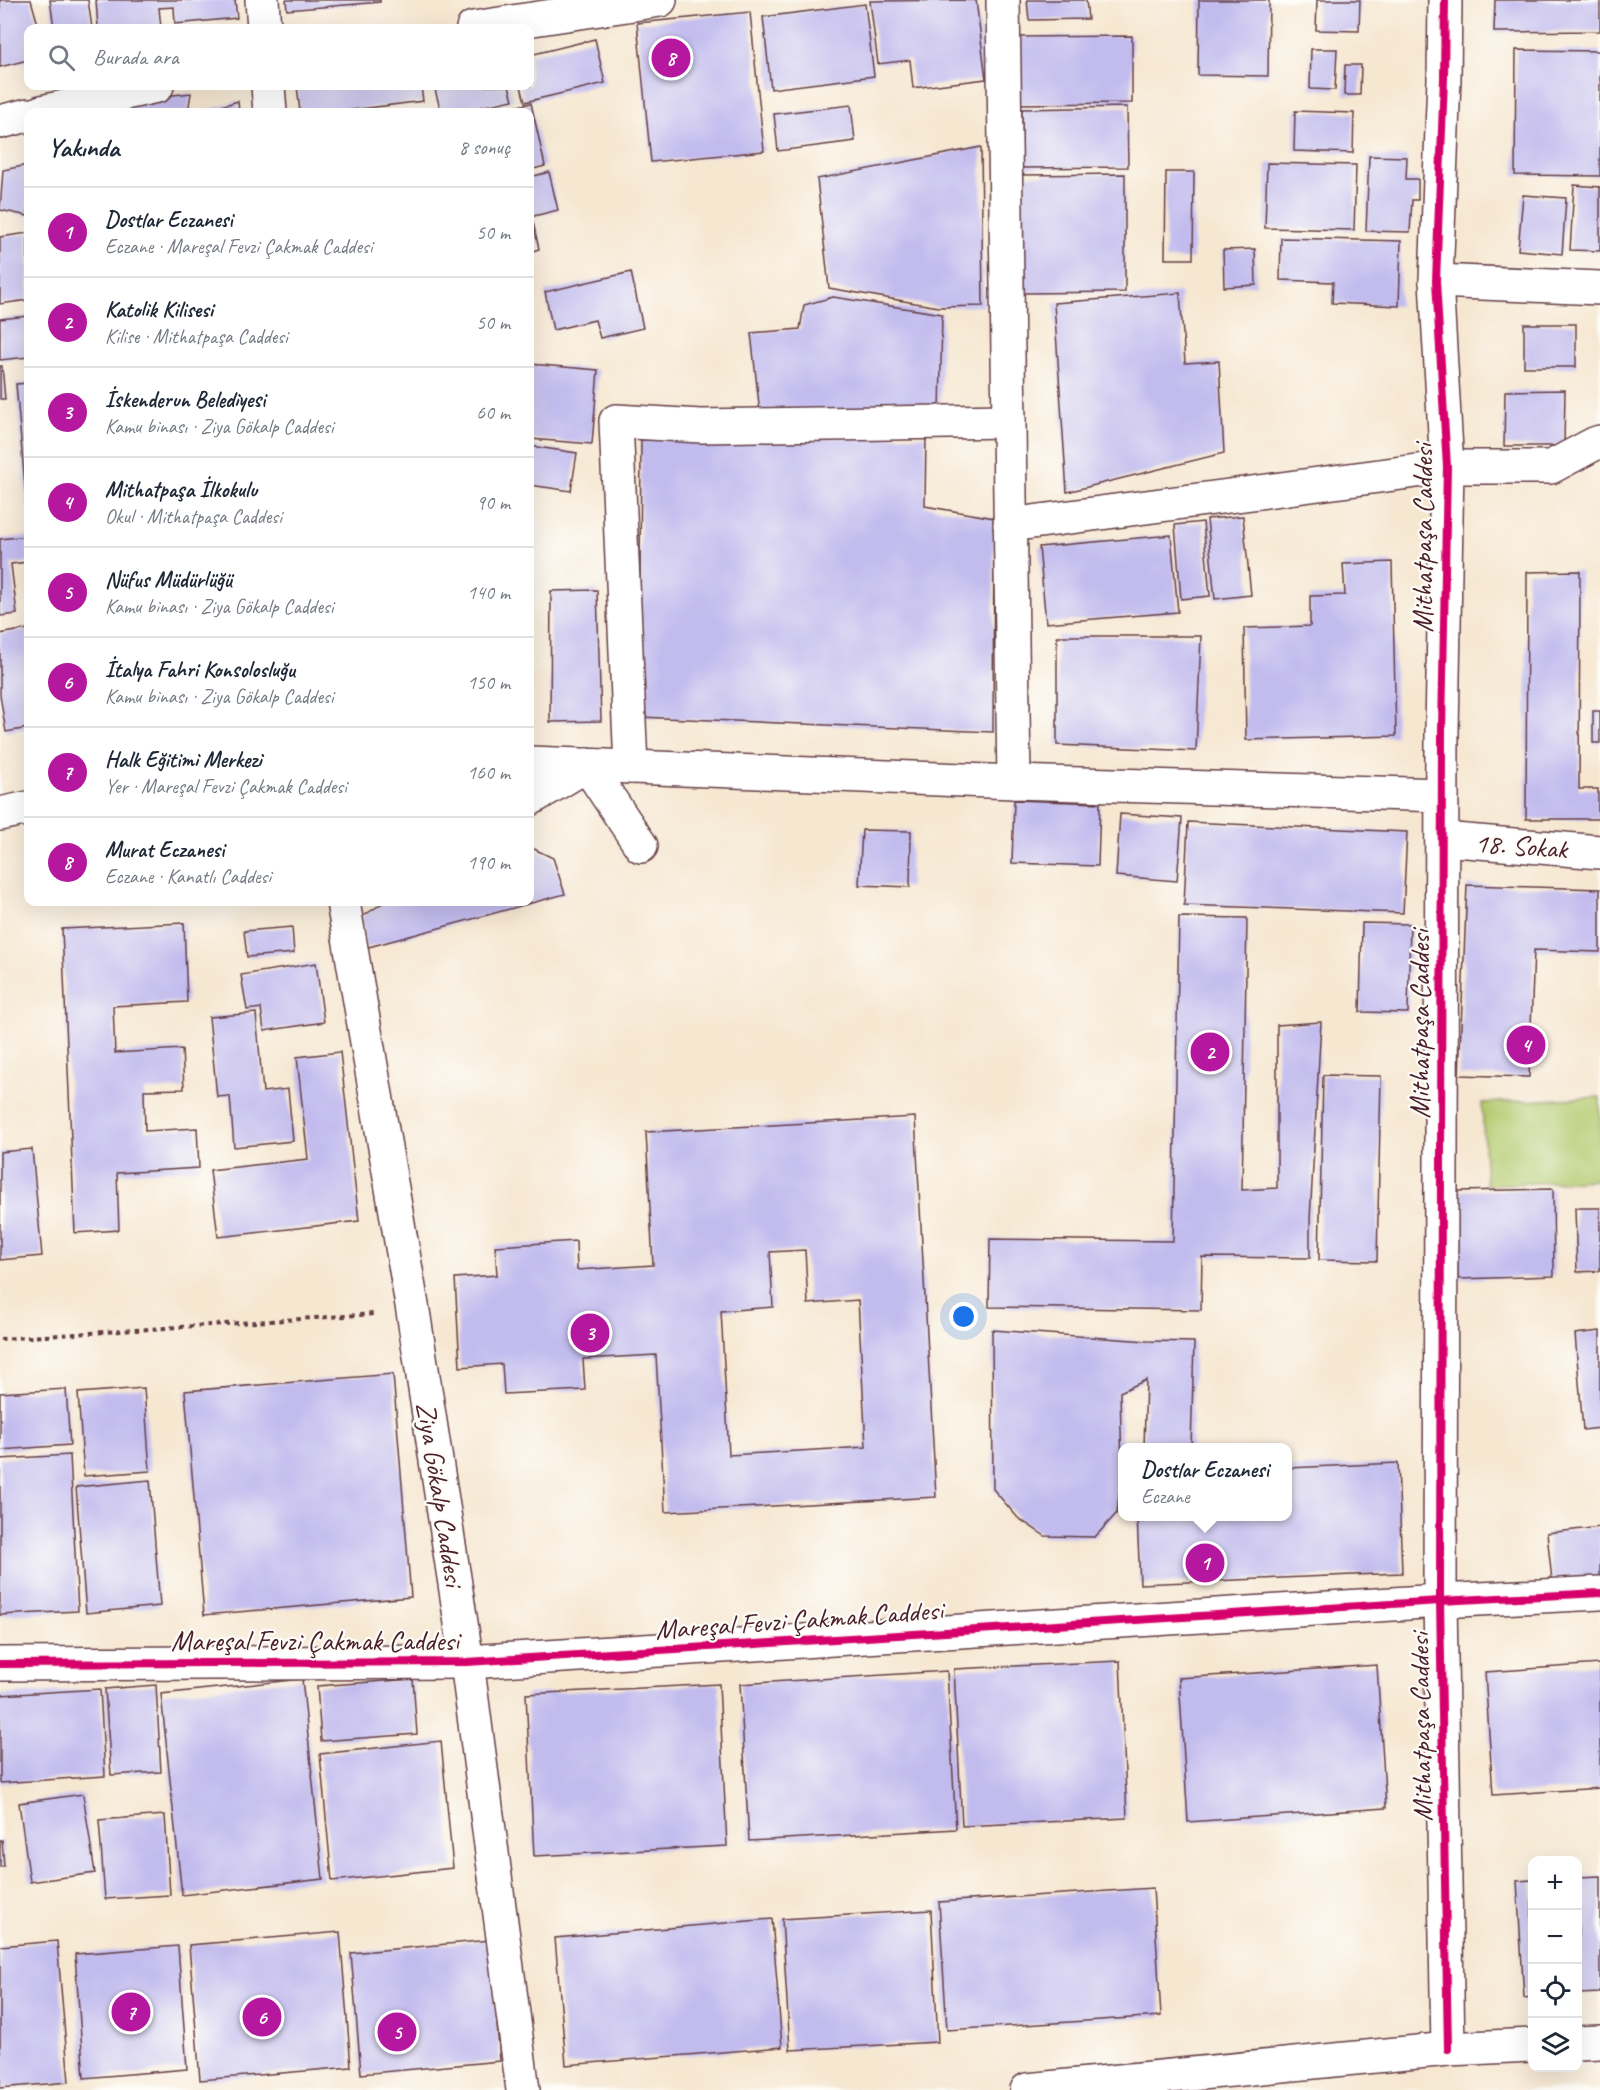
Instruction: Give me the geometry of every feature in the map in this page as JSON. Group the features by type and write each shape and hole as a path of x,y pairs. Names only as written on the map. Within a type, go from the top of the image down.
{"street":[{"path":"262,0 264,24"},
{"path":"500,24 660,0"},
{"path":"1003,0 1014,782"},
{"name":"Mithatpaşa Caddesi","path":"1445,0 1437,281 1447,467 1442,795 1440,1601 1448,2049"},
{"path":"59,108 139,90"},
{"path":"268,90 270,108"},
{"path":"0,122 24,116"},
{"path":"1437,281 1600,288"},
{"path":"631,767 616,421 701,426 1010,421"},
{"path":"1010,525 1447,467 1551,467 1600,442"},
{"path":"534,763 1014,782 1442,795"},
{"path":"534,797 587,765"},
{"path":"587,765 640,846"},
{"path":"0,814 24,809"},
{"name":"18. Sokak","path":"1442,839 1600,852"},
{"name":"Ziya Gökalp Caddesi","path":"348,906 467,1662 523,2090"},
{"name":"Mareşal Fevzi Çakmak Caddesi","path":"0,1664 467,1662 1600,1593"},
{"path":"1582,2043 1600,2042"},
{"path":"1027,2090 1448,2049 1528,2045"}],"path":[{"path":"0,1339 413,1311"}],"green space":[{"path":"1600,1097 1600,1180 1486,1185 1482,1103"}],"building":[{"path":"0,0 31,0 38,24 24,24 24,61 0,67"},
{"path":"50,0 88,0 91,24 53,24"},
{"path":"96,0 235,0 237,18 175,24 174,7 159,8 161,24 98,24"},
{"path":"286,0 380,0 380,2 287,10"},
{"path":"976,0 986,79 913,88 910,60 878,64 870,1"},
{"path":"1027,0 1086,0 1088,19 1029,20"},
{"path":"1199,0 1269,0 1268,76 1198,75"},
{"path":"1317,0 1360,0 1359,31 1316,30"},
{"path":"1495,0 1600,0 1600,31 1494,32"},
{"path":"865,4 874,76 771,89 763,17"},
{"path":"750,12 764,151 651,162 637,23"},
{"path":"1132,36 1132,103 1015,104 1015,37"},
{"path":"595,39 605,83 525,102 522,90 534,90 534,54"},
{"path":"1311,49 1337,49 1335,90 1310,89"},
{"path":"1516,50 1600,51 1600,176 1515,175"},
{"path":"1345,65 1361,65 1360,95 1344,95"},
{"path":"297,90 422,90 423,101 368,108 300,108"},
{"path":"435,90 510,90 513,100 476,108 440,108"},
{"path":"191,93 189,108 89,108 90,104"},
{"path":"238,101 239,108 215,108"},
{"path":"531,103 532,108 510,108"},
{"path":"851,105 855,141 778,151 774,114"},
{"path":"1127,107 1128,167 1022,168 1022,109"},
{"path":"1295,111 1354,113 1353,153 1294,151"},
{"path":"534,116 545,166 534,169"},
{"path":"981,147 983,306 938,307 829,288 817,179"},
{"path":"1369,156 1407,157 1406,179 1418,179 1418,200 1412,200 1410,232 1366,231"},
{"path":"1267,163 1356,165 1354,230 1265,228"},
{"path":"24,166 24,215 0,210 3,170"},
{"path":"549,172 558,210 534,216 534,176"},
{"path":"1166,172 1194,172 1193,259 1165,259"},
{"path":"1125,174 1125,292 1022,293 1022,175"},
{"path":"1574,185 1600,187 1600,251 1570,250"},
{"path":"1523,195 1566,198 1562,254 1518,250"},
{"path":"534,226 539,249 534,251"},
{"path":"24,234 24,301 0,304 0,237"},
{"path":"1281,238 1401,241 1399,306 1332,303 1333,282 1280,280"},
{"path":"1255,249 1256,285 1224,287 1223,250"},
{"path":"631,272 643,328 600,338 595,320 553,330 545,292"},
{"path":"1180,293 1185,363 1219,361 1224,453 1067,492 1054,303"},
{"path":"833,297 942,314 940,412 760,413 751,333 800,329 804,305"},
{"path":"24,316 24,357 0,360 0,319"},
{"path":"1524,324 1576,324 1576,367 1524,367"},
{"path":"534,364 598,370 592,444 534,439"},
{"path":"0,366 2,366 5,399 0,399"},
{"path":"24,383 24,475 16,384"},
{"path":"1565,390 1564,446 1504,446 1505,391"},
{"path":"926,436 925,506 994,518 993,732 639,717 641,440"},
{"path":"534,447 577,453 571,491 534,486"},
{"path":"1243,516 1251,595 1215,599 1207,519"},
{"path":"1203,522 1210,596 1181,599 1175,525"},
{"path":"1171,535 1178,612 1046,623 1039,547"},
{"path":"24,536 24,562 11,564 17,614 0,616 0,539"},
{"path":"1392,562 1396,736 1246,740 1244,628 1310,626 1310,596 1345,595 1343,564"},
{"path":"1580,571 1579,789 1598,789 1598,819 1526,819 1527,572"},
{"path":"597,590 601,721 550,722 551,591"},
{"path":"24,630 24,729 6,732 0,695 0,634"},
{"path":"1057,636 1201,636 1196,751 1057,745"},
{"path":"1593,711 1600,711 1600,743 1593,743"},
{"path":"1014,800 1100,803 1098,866 1012,863"},
{"path":"1120,814 1182,818 1177,881 1116,876"},
{"path":"1188,822 1407,832 1403,913 1184,905"},
{"path":"862,830 911,831 910,887 859,885"},
{"path":"534,849 553,858 565,894 534,902"},
{"path":"1467,885 1600,889 1600,952 1534,950 1529,1077 1459,1075"},
{"path":"378,906 521,906 365,948 362,917"},
{"path":"1179,917 1247,918 1242,1190 1277,1188 1277,1025 1321,1022 1310,1219 1310,1258 1202,1257 1201,1310 989,1307 990,1239 1173,1241"},
{"path":"184,923 187,1002 113,1006 115,1053 182,1049 184,1089 144,1090 145,1131 197,1128 199,1168 117,1173 119,1230 75,1233 62,929"},
{"path":"1362,923 1410,924 1408,1013 1360,1012"},
{"path":"292,927 294,953 247,957 244,931"},
{"path":"316,963 324,1022 264,1031 261,1008 247,1010 241,975"},
{"path":"256,1013 263,1092 288,1089 293,1141 234,1147 230,1096 217,1097 209,1017"},
{"path":"340,1052 359,1221 218,1237 210,1170 308,1159 297,1057"},
{"path":"1323,1075 1381,1076 1377,1261 1319,1260"},
{"path":"915,1117 936,1497 665,1512 656,1355 583,1359 585,1390 504,1394 502,1364 460,1367 455,1278 497,1275 495,1246 576,1241 577,1270 653,1265 646,1132","holes":["805,1250 808,1304 858,1300 866,1447 729,1455 721,1311 773,1307 770,1252"]},
{"path":"32,1149 42,1256 0,1260 0,1152"},
{"path":"1553,1189 1554,1276 1458,1279 1457,1191"},
{"path":"1575,1208 1600,1208 1600,1271 1577,1272"},
{"path":"992,1330 1194,1342 1191,1443 1144,1443 1146,1380 1120,1392 1121,1443 1118,1443 1117,1513 1095,1537 1045,1536 1018,1518 993,1489"},
{"path":"1600,1331 1600,1428 1583,1430 1575,1334"},
{"path":"393,1374 411,1597 204,1615 185,1391"},
{"path":"144,1388 150,1471 84,1476 78,1393"},
{"path":"66,1389 70,1445 0,1450 0,1393"},
{"path":"70,1455 78,1611 0,1615 0,1459"},
{"path":"1398,1463 1402,1573 1140,1584 1137,1521 1292,1521 1292,1468"},
{"path":"150,1480 160,1606 86,1613 76,1487"},
{"path":"1600,1527 1600,1585 1553,1590 1547,1533"},
{"path":"1120,1661 1127,1818 962,1826 954,1669"},
{"path":"1600,1664 1600,1788 1493,1795 1485,1672"},
{"path":"1377,1665 1386,1808 1188,1822 1179,1678"},
{"path":"947,1671 956,1829 749,1841 740,1684"},
{"path":"302,1679 323,1879 182,1895 161,1694"},
{"path":"413,1679 417,1734 321,1741 317,1686"},
{"path":"719,1684 727,1846 534,1856 526,1694"},
{"path":"156,1685 161,1772 111,1775 105,1689"},
{"path":"100,1689 105,1776 0,1783 0,1695"},
{"path":"441,1741 453,1868 332,1881 320,1754"},
{"path":"83,1794 95,1873 30,1882 19,1803"},
{"path":"165,1815 170,1895 105,1899 99,1820"},
{"path":"0,1840 2,1840 4,1866 0,1867"},
{"path":"1600,1876 1600,1993 1582,1994 1582,1877"},
{"path":"1528,1880 1528,1998 1524,1998 1517,1881"},
{"path":"1153,1888 1161,2016 947,2030 939,1902"},
{"path":"931,1910 938,2042 790,2050 782,1919"},
{"path":"772,1919 782,2047 566,2065 555,1938"},
{"path":"340,1932 351,2067 200,2080 189,1945"},
{"path":"490,1940 500,2061 361,2074 351,1953"},
{"path":"57,1941 69,2082 0,2088 0,1946"},
{"path":"178,1946 187,2069 84,2078 75,1954"}],"cycle path":[{"path":"1445,0 1436,281 1447,467 1442,731 1440,1601 1448,2049"},
{"path":"0,1664 467,1662 1600,1593"}],"place":[{"name":"Murat Eczanesi","path":"671,58"},
{"name":"Mithatpaşa İlkokulu","path":"1526,1045"},
{"name":"Katolik Kilisesi","path":"1210,1052"},
{"name":"İskenderun Belediyesi","path":"590,1333"},
{"name":"Dostlar Eczanesi","path":"1205,1563"},
{"name":"Halk Eğitimi Merkezi","path":"131,2012"},
{"name":"İtalya Fahri Konsolosluğu","path":"262,2017"},
{"name":"Nüfus Müdürlüğü","path":"397,2032"}]}
